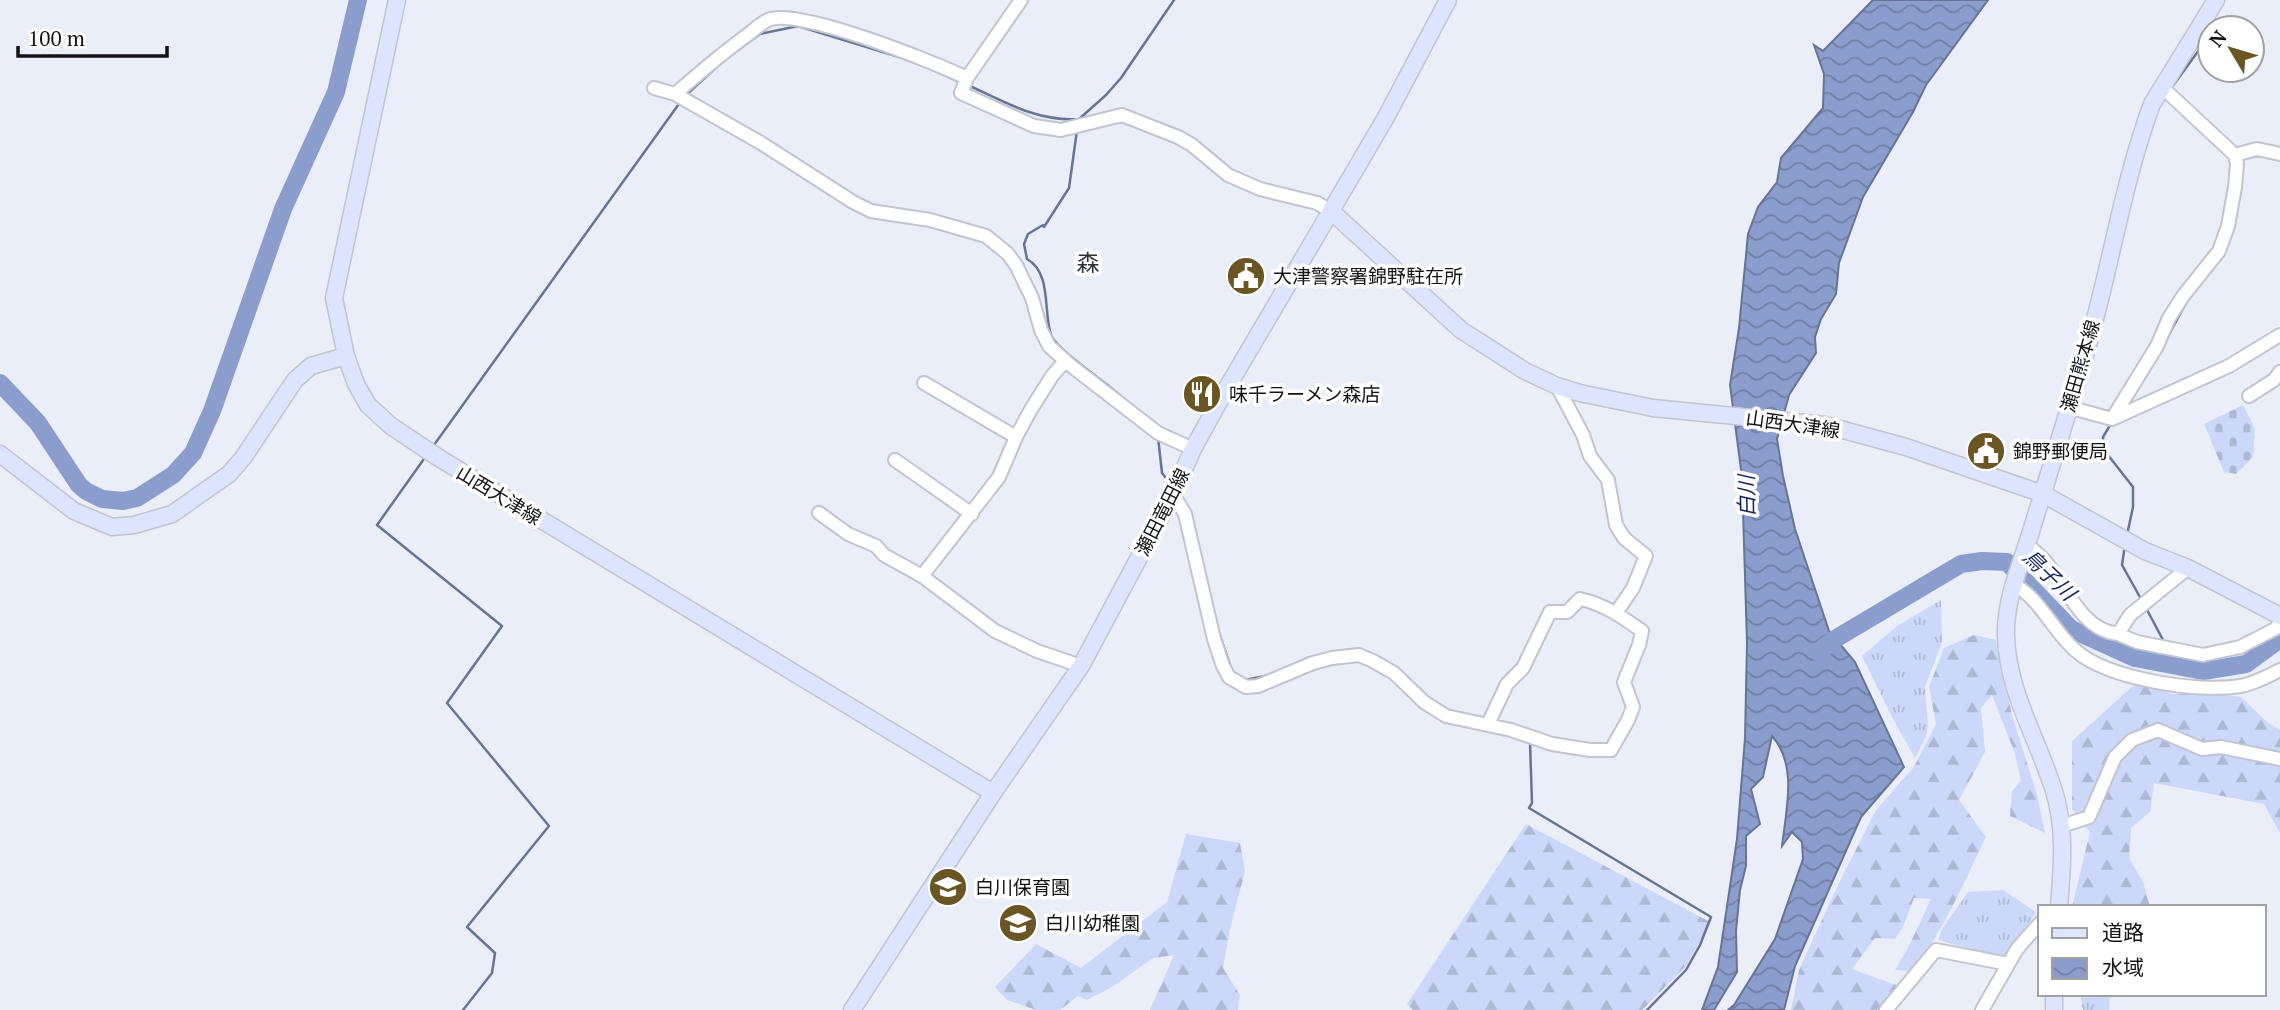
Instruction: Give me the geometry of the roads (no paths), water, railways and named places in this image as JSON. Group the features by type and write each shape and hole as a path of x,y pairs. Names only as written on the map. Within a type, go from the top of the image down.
{"main road":[{"name":"山西大津線","path":"397,0 334,298 346,356 356,384 368,405 423,449 993,793"},
{"name":"瀬田竜田線","path":"852,1010 993,793 1081,666 1173,494 1193,449 1259,331 1385,119 1448,0"},
{"name":"瀬田熊本線","path":"2059,905 2063,865 2062,826 2055,793 2017,695 2007,657 2005,632 2013,584 2088,344 2121,208 2146,121 2152,104 2216,0"},
{"name":"山西大津線","path":"1331,211 1461,330 1525,371 1557,386 1653,408 1825,425 1906,447 2043,494 2145,551 2188,568 2280,616"},
{"path":"0,454 74,512 112,527 134,525 172,514 229,474 243,458 295,380 311,366 346,356"}],"street":[{"path":"1021,0 967,78 961,93 1034,126 1061,130 1122,115 1192,145 1228,175 1260,189 1317,203 1331,211"},
{"path":"675,94 737,43 769,20 779,17 804,20 863,37 941,65 967,78"},
{"path":"654,88 675,94 870,211 930,220 986,236 1016,265 1032,298 1041,330 1049,346 1158,433 1193,449"},
{"path":"2112,419 2157,346 2169,318 2183,296 2219,251 2228,226 2235,187 2235,155 2163,88"},
{"path":"2235,155 2257,149 2280,154"},
{"path":"2068,407 2112,419 2229,366 2280,335"},
{"path":"922,576 999,477 1016,437 1052,376 1065,361"},
{"path":"2249,396 2274,380 2280,372"},
{"path":"924,383 1016,437"},
{"path":"1557,386 1583,435 1590,456 1608,480 1616,524 1624,538 1646,556 1633,588 1616,612"},
{"path":"895,460 972,514"},
{"path":"1173,494 1185,514 1214,639 1229,677 1246,687 1258,686 1313,663 1359,655 1394,673 1434,710 1446,716 1488,724 1552,744 1590,750 1611,750 1633,706 1624,682 1642,631 1616,612 1580,599 1567,612 1550,612 1523,668 1507,684 1488,724"},
{"path":"819,513 848,534 876,546 884,555 922,576 995,631 1081,666"},
{"path":"2027,545 2045,561 2073,602 2090,621 2106,633 2118,634 2137,642 2203,654 2240,647 2275,629 2280,623"},
{"path":"2118,634 2130,615 2188,568"},
{"path":"2013,584 2026,591 2077,652 2105,668 2174,684 2208,687 2240,686 2280,670"},
{"path":"2062,826 2089,817 2115,757 2132,740 2158,730 2202,749 2221,747 2280,759"},
{"path":"1982,1010 2017,949 2038,925"},
{"path":"1886,1010 1936,950 2008,964"}],"water":[{"name":"白川","path":"1873,0 1988,0 1926,85 1863,197 1839,263 1836,294 1821,319 1815,337 1816,353 1789,395 1777,439 1795,529 1829,631 1855,662 1904,767 1861,817 1795,966 1784,1010 1728,1010 1734,1005 1775,939 1803,859 1802,842 1792,832 1782,846 1788,774 1780,748 1772,736 1763,777 1751,789 1760,824 1746,836 1746,866 1740,890 1736,931 1737,972 1714,1010 1702,1010 1718,967 1737,839 1745,738 1747,643 1742,477 1730,385 1739,328 1748,234 1758,207 1777,182 1781,158 1823,108 1824,74 1814,45 1823,51"}],"waterway":[{"path":"0,383 38,423 79,485 86,491 102,499 123,501 137,498 173,475 193,453 212,411 283,209 336,92 358,0"},
{"path":"1078,120 1121,78 1174,0"},
{"path":"685,96 723,61 760,34 798,26 909,60"},
{"path":"2172,87 2196,54"},
{"path":"922,65 960,82"},
{"path":"970,86 1036,114 1079,119"},
{"path":"2182,98 2192,107"},
{"path":"434,445 681,101"},
{"path":"1077,130 1069,188 1044,227 1043,225 1028,234 1024,244 1027,259 1035,265 1043,283 1051,335 1073,358 1125,400"},
{"path":"2164,344 2187,301 2203,281"},
{"path":"2112,422 2103,437 2104,450 2133,487 2133,507 2127,535"},
{"path":"1158,437 1162,473 1170,483"},
{"path":"426,456 377,525 502,626 447,703 549,826 467,927 495,953 492,973 463,1010"},
{"path":"1193,521 1197,539"},
{"path":"2125,545 2122,565 2141,599"},
{"name":"鳥子川","path":"1818,652 1835,639 1961,564 1982,561 2007,562 2071,629 2135,658 2203,671 2246,664 2280,639"},
{"path":"2146,608 2163,640"},
{"path":"1218,630 1232,671"},
{"path":"1331,652 1352,650"},
{"path":"1298,663 1321,655"},
{"path":"2170,657 2174,666"},
{"path":"1245,680 1270,675"},
{"path":"1527,741 1530,742 1532,803 1529,808 1711,917 1686,970 1647,1010"}],"place":[{"name":"大津警察署錦野駐在所","path":"1246,276"},
{"name":"味千ラーメン森店","path":"1202,394"},
{"name":"錦野郵便局","path":"1986,451"},
{"name":"白川保育園","path":"948,887"},
{"name":"白川幼稚園","path":"1018,923"}],"district":[{"name":"森","path":"1088,263"}]}
